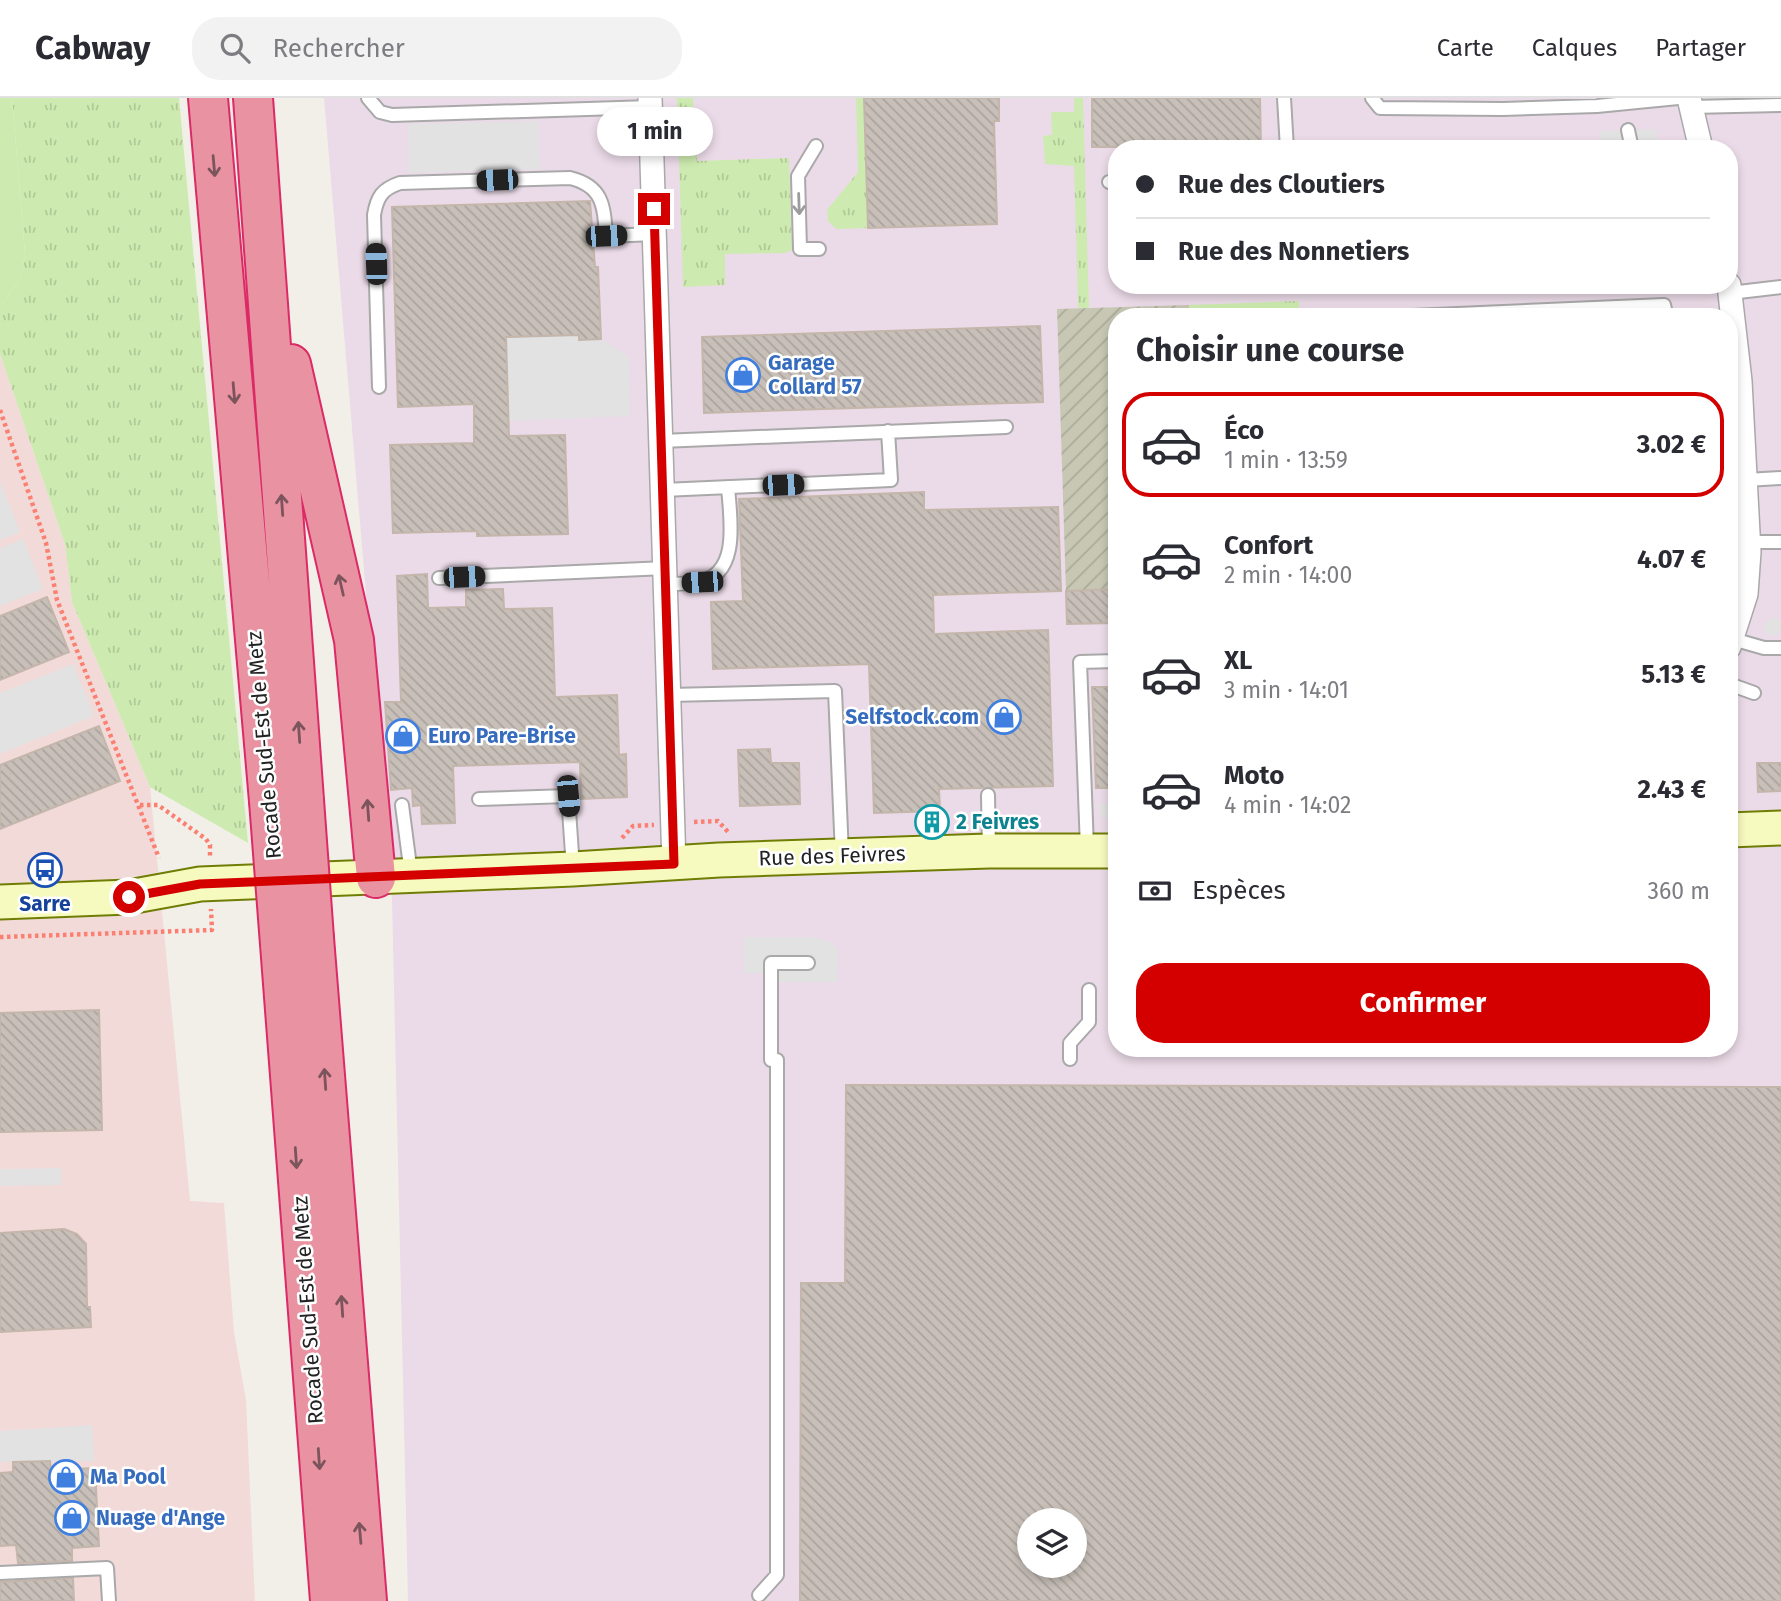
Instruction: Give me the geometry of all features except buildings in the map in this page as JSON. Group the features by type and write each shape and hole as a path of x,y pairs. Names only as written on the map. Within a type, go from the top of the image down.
{"highway":[{"name":"Rocade Sud-Est de Metz","path":"208,98 286,800 297,941 366,1601"},
{"name":"Rocade Sud-Est de Metz","path":"253,98 286,800"},
{"path":"259,187 283,286 291,362 354,640 394,877"},
{"name":"Rocade Sud-Est de Metz","path":"297,941 330,1601"}],"street":[{"path":"1686,101 1698,140"},
{"path":"650,102 674,864"},
{"path":"1738,364 1746,480 1742,549 1746,594 1738,618"},
{"path":"1738,830 1781,828"},
{"name":"Rue des Feivres","path":"0,902 129,897 205,872 394,877 842,856 1102,850"}],"lane":[{"path":"368,98 380,112 392,115 486,112 566,104 650,102"},
{"path":"486,98 486,112"},
{"path":"1284,98 1286,140"},
{"path":"1371,98 1380,107 1503,109 1686,101 1781,105"},
{"path":"1628,130 1630,140"},
{"path":"816,146 798,176 798,188 800,249 819,248"},
{"path":"379,387 374,215 376,200 386,188 400,183 570,178 584,182 597,191 604,203 606,236 655,234"},
{"path":"1738,289 1781,287"},
{"path":"1595,308 1664,305 1665,308"},
{"path":"662,441 1006,427"},
{"path":"663,490 891,480 888,431"},
{"path":"1746,480 1781,478"},
{"path":"439,578 666,576 702,582 720,569 732,547 728,487"},
{"path":"1742,549 1781,542"},
{"path":"1738,643 1764,648 1781,648"},
{"path":"1102,850 1080,662 1108,661"},
{"path":"1738,687 1754,692"},
{"path":"670,695 835,691 842,856"},
{"path":"988,795 989,851"},
{"path":"480,799 568,796 573,869"},
{"path":"394,877 402,806"},
{"path":"133,881 205,872"},
{"path":"759,1595 776,1575 774,1060 771,963 808,963"},
{"path":"1070,1059 1070,1043 1088,1022 1089,990"},
{"path":"0,1573 107,1568 109,1601"}],"path":[{"path":"0,410 46,543 57,600 159,858"},
{"path":"140,805 158,805 206,839 210,845 205,872"}],"shaded area":[{"path":"324,98 1781,98 1781,1601 408,1601 392,900"},
{"path":"539,121 540,169 409,173 408,124"},
{"path":"1656,129 1658,140 1600,140 1600,131"},
{"path":"1189,305 1189,308 1108,308 1108,589 1066,591 1057,309"},
{"path":"579,335 579,340 601,339 629,357 630,416 508,421 506,337"},
{"path":"0,354 65,544 72,602 150,787 190,1201 224,1203 234,1332 246,1400 255,1601 0,1601"},
{"path":"0,481 20,532 0,540"},
{"path":"23,539 43,589 0,606 0,548"},
{"path":"1769,618 1777,618 1782,627 1780,634 1769,636 1764,631 1764,623"},
{"path":"73,664 94,716 0,754 0,693"},
{"path":"1108,803 1108,818 1102,818 1097,804"},
{"path":"743,937 815,937 831,942 838,951 837,982 771,982 770,973 744,973"},
{"path":"61,1168 61,1185 0,1186 0,1169"},
{"path":"92,1425 94,1461 0,1462 0,1431"}],"green space":[{"path":"0,98 12,98 25,255 21,277 0,307"},
{"path":"12,98 179,98 248,843 150,787 72,602 65,544 0,354 0,307 21,277 25,255"},
{"path":"677,98 693,98 697,161 789,158 792,250 785,253 725,254 725,285 683,287"},
{"path":"856,98 864,98 868,228 836,229 828,221 827,210 858,172"},
{"path":"1074,98 1083,98 1089,308 1078,308 1074,166 1045,164 1043,136 1052,135 1051,112 1074,112"},
{"path":"1299,301 1299,308 1189,308 1189,305"}],"place":[{"name":"Garage Collard 57","path":"743,375"},
{"name":"Selfstock.com","path":"1004,717"},
{"name":"Euro Pare-Brise","path":"403,736"},
{"name":"2 Feivres","path":"932,822"},
{"name":"Sarre","path":"45,870"},
{"name":"Ma Pool","path":"66,1477"},
{"name":"Nuage d'Ange","path":"72,1518"}],"route":[{"path":"129,897 200,884 674,864 654,209"}]}
